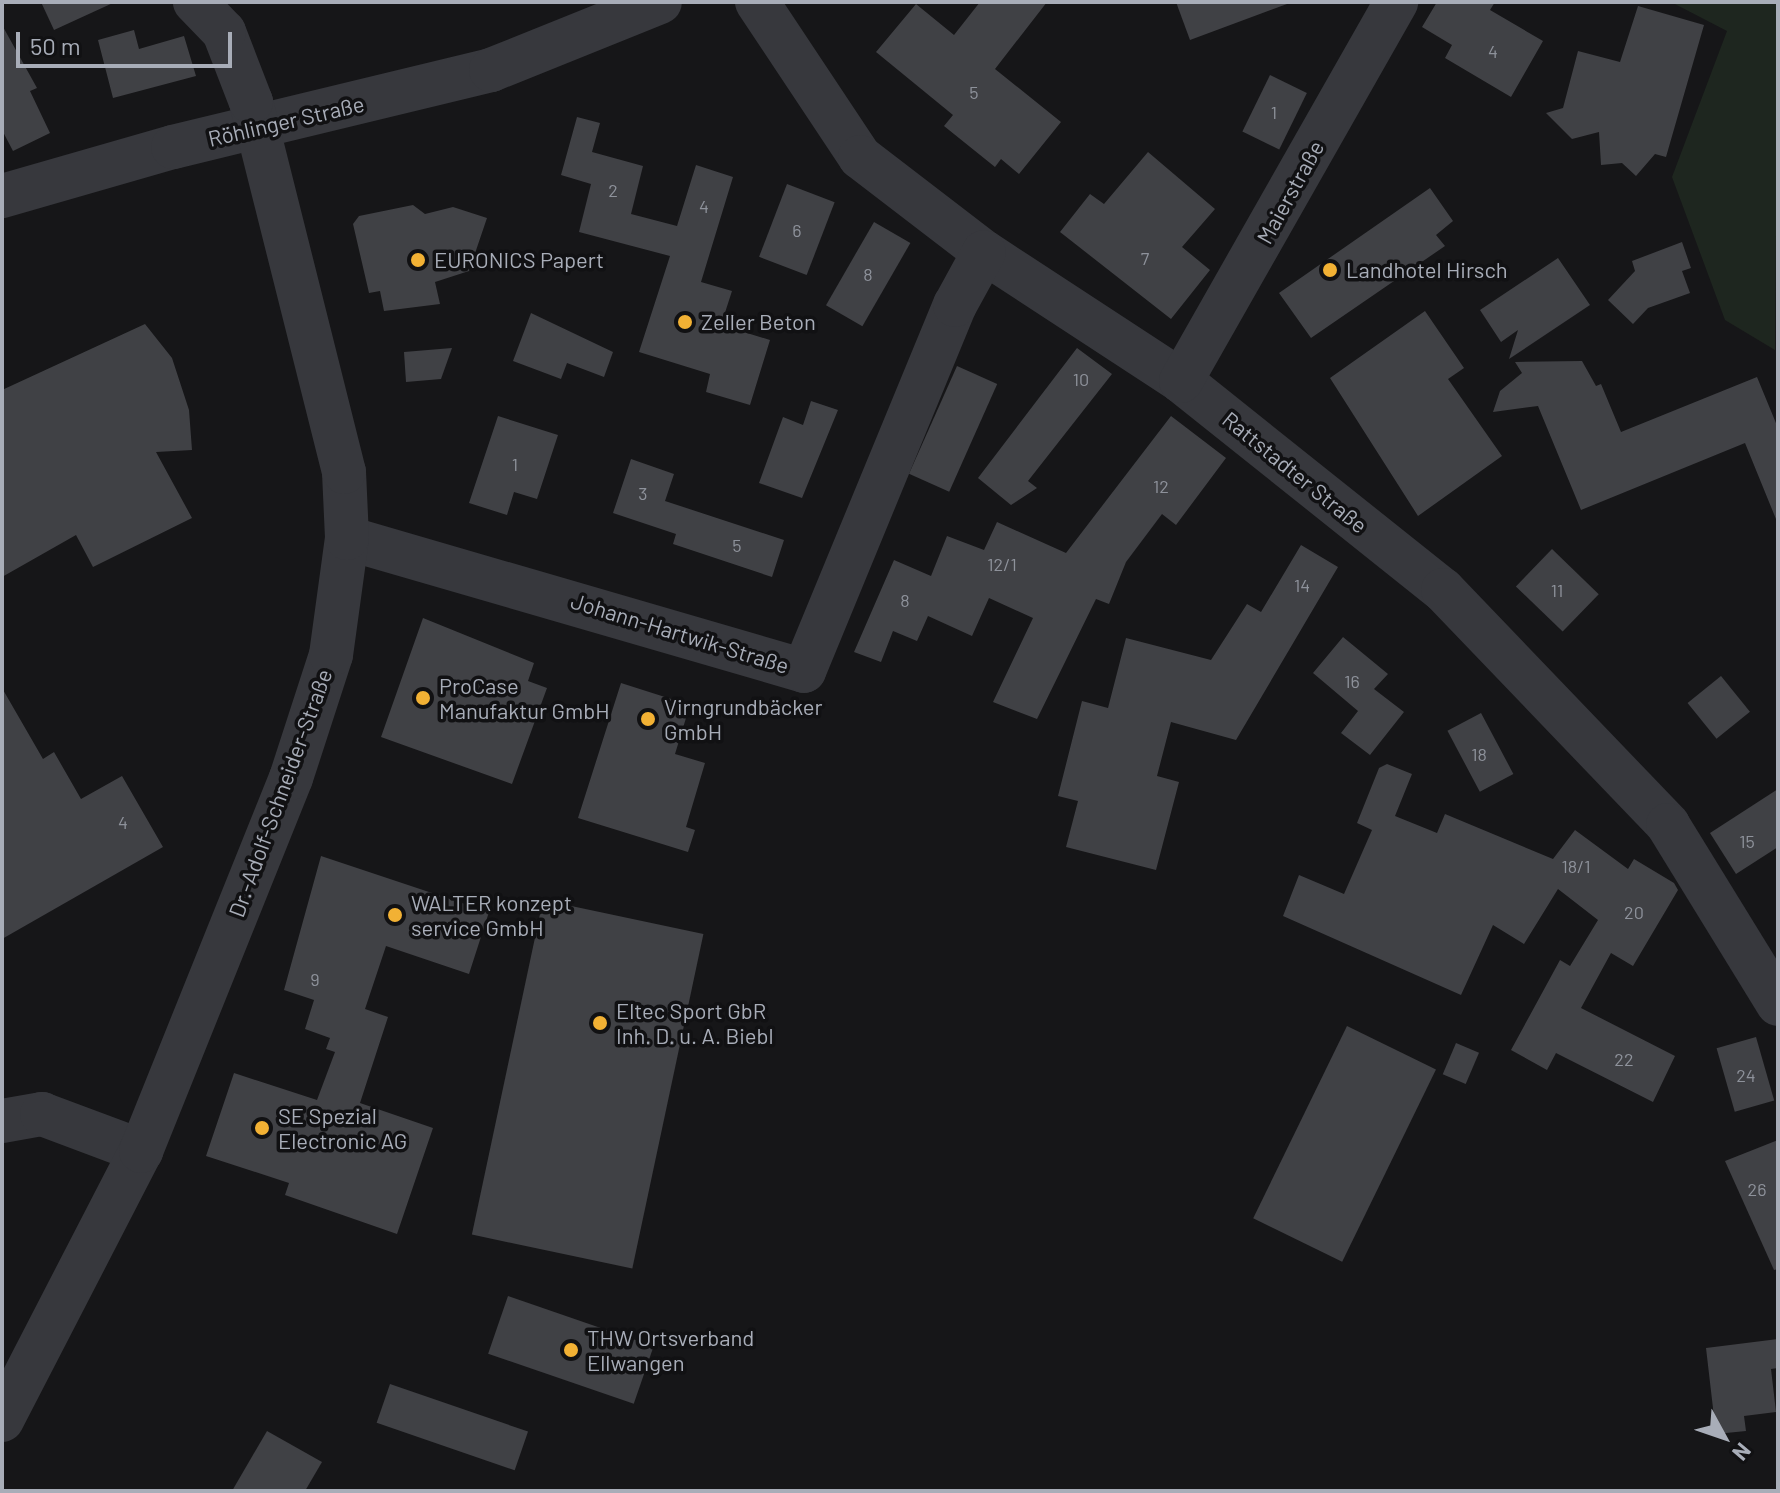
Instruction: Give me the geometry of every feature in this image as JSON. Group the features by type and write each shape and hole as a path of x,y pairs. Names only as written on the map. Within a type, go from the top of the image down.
{"street":[{"name":"Dr.-Adolf-Schneider-Straße","path":"2,1420 141,1151 291,778 331,655 347,538 344,472 257,128 224,32 195,2"},
{"name":"Röhlinger Straße","path":"2,196 491,70 568,43 660,2"},
{"name":"Rattstadter Straße","path":"757,2 860,157 984,252 1181,381 1443,590 1657,814 1778,1004"},
{"name":"Maierstraße","path":"1181,381 1396,2"},
{"name":"Johann-Hartwik-Straße","path":"347,538 804,671 955,305 984,252"},
{"path":"2,1121 42,1114 141,1151"}],"shaded area":[{"path":"1671,2 1778,2 1775,350 1725,320 1672,177 1727,31"}],"building":[{"path":"41,2 115,2 54,30"},
{"path":"980,2 1047,2 995,69 1061,122 1019,174 1001,159 995,167 944,126 953,115 876,52 916,4 954,35"},
{"path":"1176,2 1286,2 1287,4 1190,40"},
{"path":"1437,2 1495,2 1490,10 1543,41 1511,97 1445,58 1452,45 1422,27"},
{"path":"1638,6 1704,25 1666,157 1655,154 1636,176 1622,163 1601,165 1599,132 1572,139 1546,113 1563,108 1578,51 1620,62"},
{"path":"2,25 37,88 30,91 50,133 13,151 2,130"},
{"path":"134,30 139,49 184,36 196,76 113,98 98,40"},
{"path":"1270,75 1307,93 1279,150 1242,132"},
{"path":"577,117 600,123 592,152 643,166 631,214 677,226 696,165 733,177 701,282 732,291 721,325 770,340 750,405 706,392 710,374 639,352 670,256 579,232 591,184 561,175"},
{"path":"1148,152 1215,209 1182,247 1210,270 1171,319 1060,232 1090,194 1104,204"},
{"path":"787,184 835,202 807,275 759,257"},
{"path":"1430,188 1453,221 1436,235 1445,246 1311,338 1279,293"},
{"name":"EURONICS Papert","path":"413,205 425,214 453,207 487,218 469,271 435,282 440,304 384,311 380,291 369,293 353,224 359,216"},
{"path":"874,222 910,243 862,326 826,305"},
{"path":"1682,242 1691,268 1682,271 1690,293 1648,308 1633,324 1608,300 1635,271 1632,261"},
{"path":"1558,258 1590,305 1509,359 1518,330 1501,342 1480,310"},
{"path":"1425,311 1464,368 1448,379 1502,456 1418,516 1330,378"},
{"path":"531,313 613,352 604,377 567,363 561,379 513,361"},
{"path":"145,324 172,358 189,410 192,450 156,452 192,518 93,567 76,535 2,577 2,390"},
{"path":"452,348 441,379 406,382 404,352"},
{"path":"1077,348 1112,374 1028,481 1037,488 1011,505 978,478"},
{"path":"1582,361 1596,386 1601,384 1621,432 1757,377 1778,428 1778,524 1745,443 1581,510 1538,406 1493,412 1500,391 1522,373 1515,362"},
{"path":"957,366 997,384 949,492 909,474"},
{"path":"811,401 838,410 802,498 759,483 783,417 803,425"},
{"path":"498,416 558,435 537,499 514,492 507,515 469,503"},
{"path":"1171,416 1226,458 1176,525 1162,514 1126,562 1109,604 1096,599 1037,719 993,702 1033,618 989,598 972,636 928,616 917,641 893,631 881,662 854,652 894,560 931,576 947,536 984,550 997,522 1066,553"},
{"path":"631,459 674,474 665,501 784,540 772,577 673,544 676,534 613,513"},
{"path":"1301,545 1338,567 1236,740 1171,722 1157,776 1179,782 1156,870 1066,847 1078,801 1058,796 1082,701 1108,708 1126,638 1211,660 1247,604 1261,612"},
{"path":"1552,549 1599,594 1563,632 1516,586"},
{"path":"423,618 534,663 528,681 547,688 512,784 381,737"},
{"path":"1343,637 1388,674 1374,689 1404,712 1370,755 1341,733 1358,711 1313,673"},
{"path":"1721,676 1750,712 1717,739 1688,703"},
{"path":"621,683 690,705 675,754 705,763 686,827 695,830 688,852 578,818"},
{"path":"2,688 43,759 54,752 81,799 122,776 163,847 2,939"},
{"path":"1481,713 1513,774 1480,792 1447,731"},
{"path":"1387,764 1412,774 1395,816 1437,833 1445,814 1553,859 1575,830 1628,869 1634,859 1674,883 1678,890 1633,966 1611,953 1581,1008 1675,1056 1653,1102 1556,1053 1547,1070 1511,1050 1560,960 1570,966 1598,920 1558,889 1524,944 1493,925 1461,995 1283,916 1299,875 1344,894 1372,830 1357,823 1379,768"},
{"path":"1778,789 1778,847 1736,874 1710,833"},
{"path":"321,856 489,912 469,974 386,946 365,1009 388,1017 360,1103 433,1128 397,1234 285,1195 289,1183 206,1156 234,1073 317,1100 335,1052 326,1049 330,1038 305,1029 314,1000 284,990"},
{"name":"Eltec Sport GbR Inh. D. u. A. Biebl","path":"543,900 703,934 632,1269 472,1235"},
{"path":"1347,1026 1436,1069 1342,1262 1253,1218"},
{"path":"1756,1037 1774,1100 1735,1112 1717,1048"},
{"path":"1456,1043 1479,1053 1466,1084 1443,1074"},
{"path":"1778,1140 1778,1269 1774,1270 1725,1161"},
{"name":"THW Ortsverband Ellwangen","path":"508,1296 654,1346 634,1404 488,1354"},
{"path":"1778,1339 1778,1368 1771,1369 1776,1412 1744,1416 1746,1431 1716,1434 1706,1348"},
{"path":"390,1384 528,1432 515,1470 377,1423"},
{"path":"267,1431 322,1462 305,1491 232,1491"}],"place":[{"name":"EURONICS Papert","path":"418,260"},
{"name":"Landhotel Hirsch","path":"1330,270"},
{"name":"Zeller Beton","path":"685,322"},
{"name":"ProCase Manufaktur GmbH","path":"423,698"},
{"name":"Virngrundbäcker GmbH","path":"648,719"},
{"name":"WALTER konzept service GmbH","path":"395,915"},
{"name":"Eltec Sport GbR Inh. D. u. A. Biebl","path":"600,1023"},
{"name":"SE Spezial Electronic AG","path":"262,1128"},
{"name":"THW Ortsverband Ellwangen","path":"571,1350"}]}
